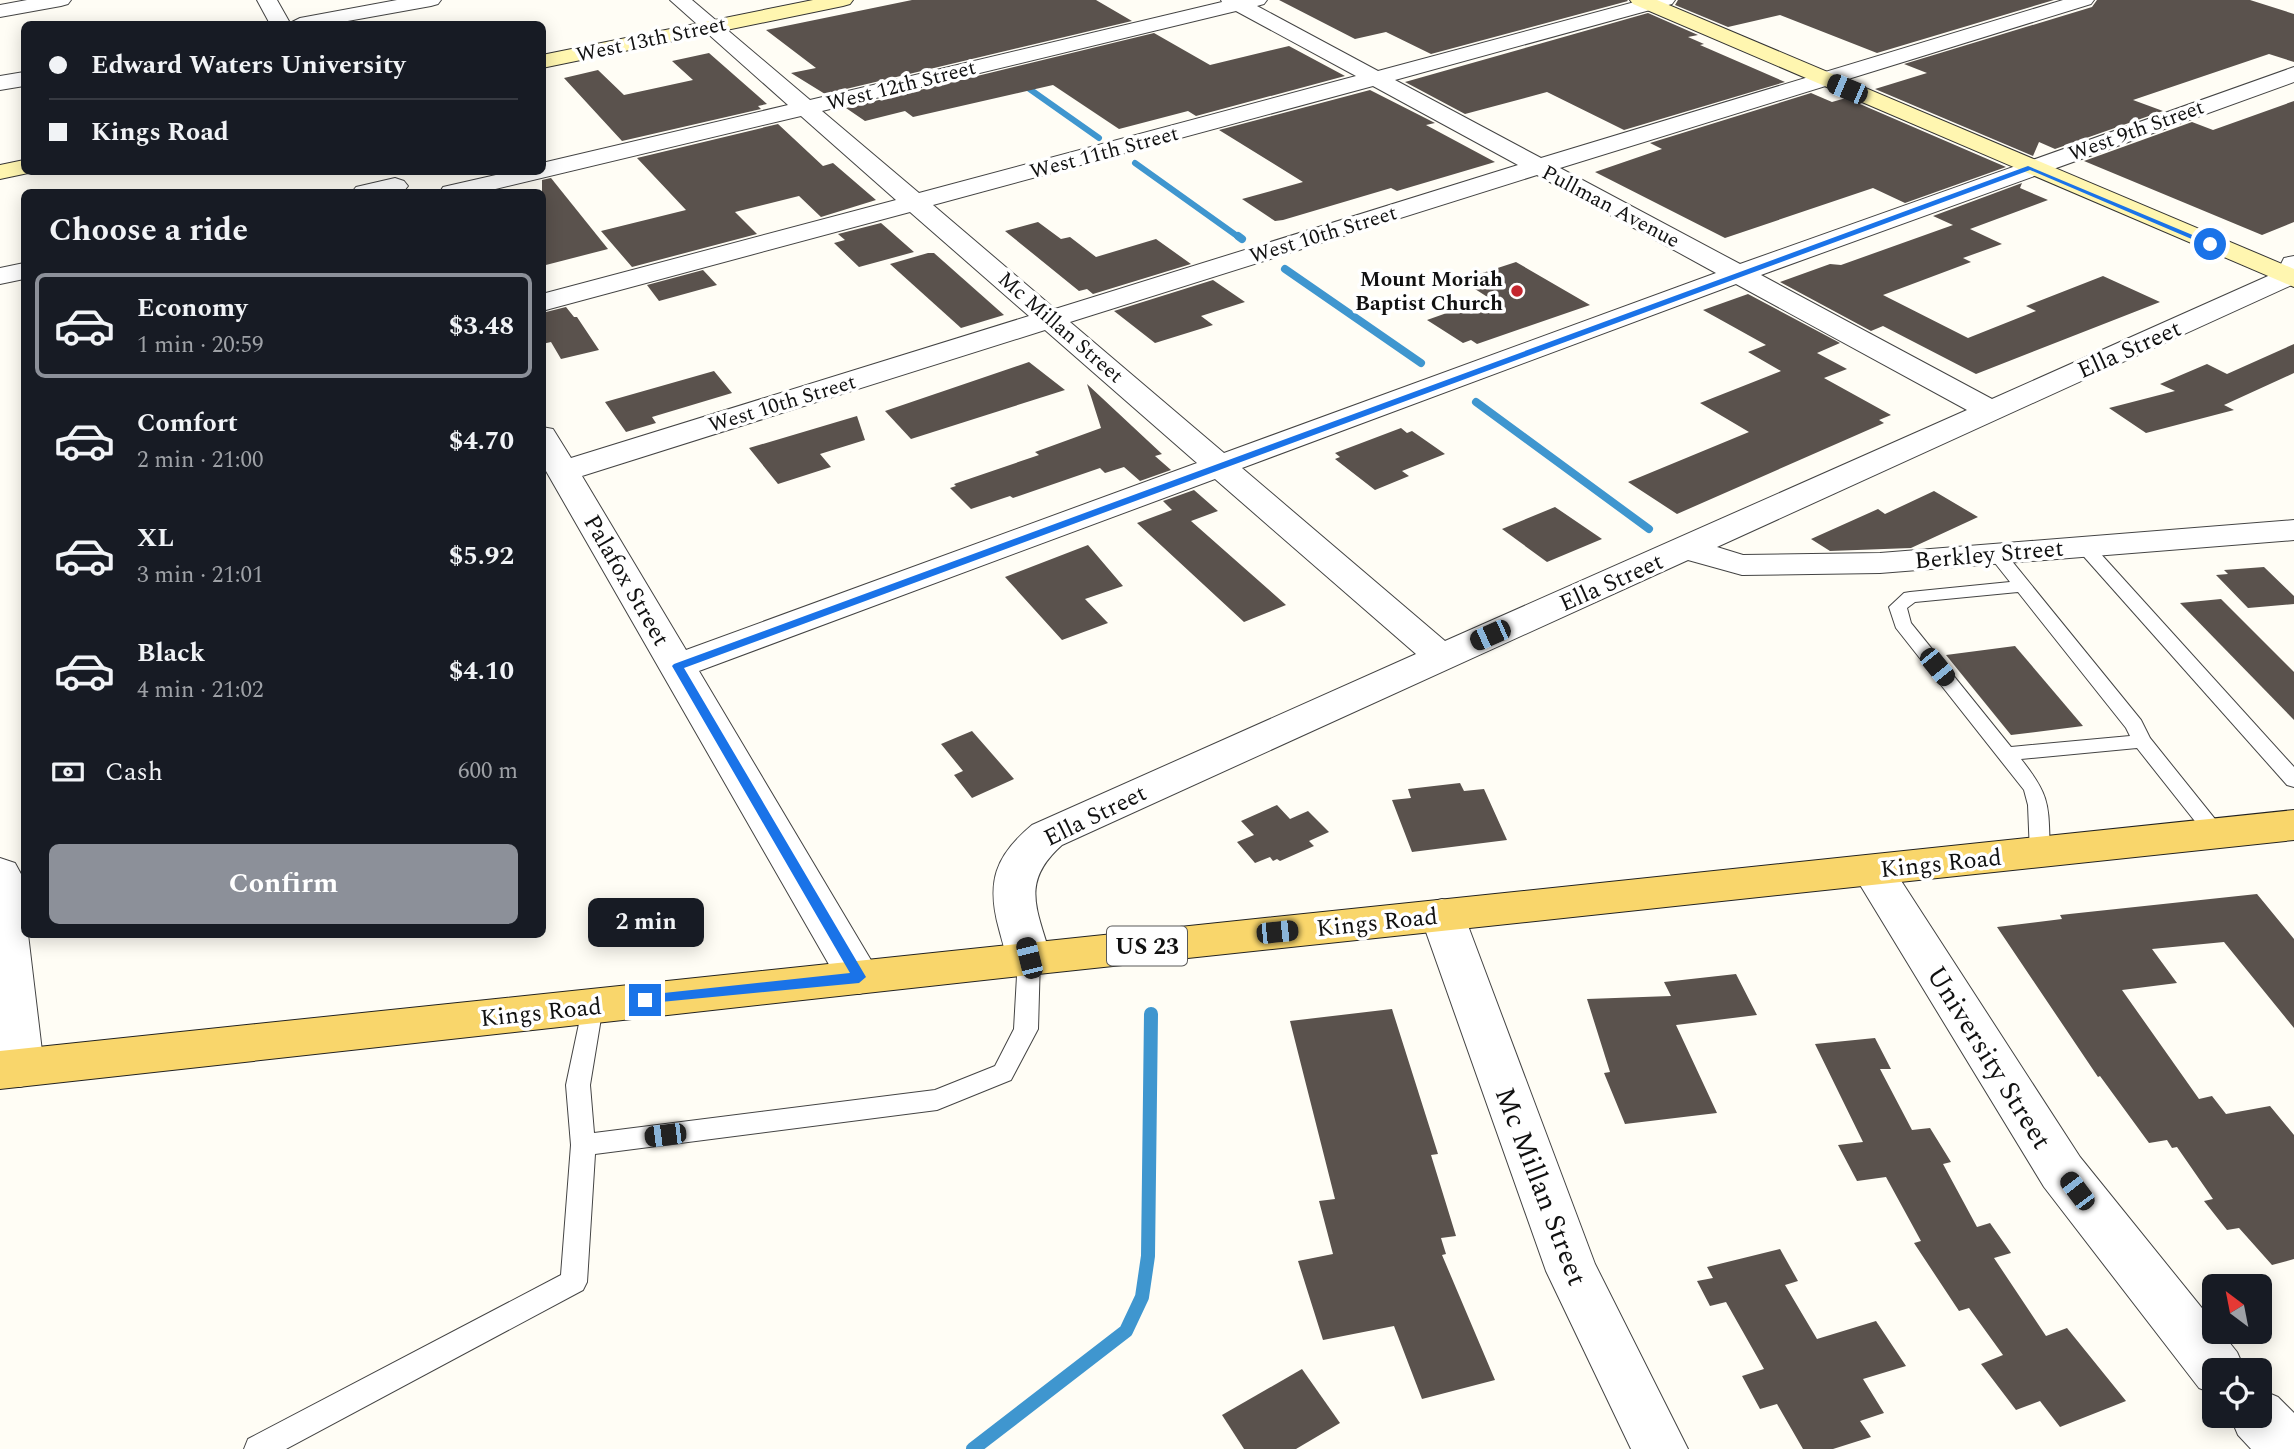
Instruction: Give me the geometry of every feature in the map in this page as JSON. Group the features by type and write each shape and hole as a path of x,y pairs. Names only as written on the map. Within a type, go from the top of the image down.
{"main road":[{"name":"West 13th Street","path":"546,61 843,0"},
{"path":"1652,1 2031,167 2292,274"},
{"path":"0,172 21,168"},
{"name":"Kings Road","path":"10,1069 1029,958 2216,834 2289,831"}],"street":[{"path":"0,11 61,0"},
{"path":"267,0 278,21"},
{"path":"316,21 430,0"},
{"name":"Mc Millan Street","path":"680,0 1441,657"},
{"name":"West 10th Street","path":"564,471 1823,78 2084,0"},
{"name":"West 11th Street","path":"546,302 1377,79 1652,1"},
{"name":"Pullman Avenue","path":"1243,2 1537,167 1992,411"},
{"name":"West 12th Street","path":"546,170 1243,2"},
{"name":"West 9th Street","path":"678,666 2031,167 2294,74"},
{"path":"0,83 21,80"},
{"name":"West 12th Street","path":"465,189 524,175"},
{"path":"374,189 393,183"},
{"path":"0,276 21,272"},
{"name":"Ella Street","path":"1029,958 1013,893 1013,877 1021,861 1039,841 2292,274"},
{"name":"Palafox Street","path":"546,442 859,977"},
{"name":"Berkley Street","path":"1685,550 1742,565 1880,563 2294,530"},
{"name":"University Street","path":"1872,870 2063,1172 2209,1358"},
{"path":"0,874 10,1069"},
{"name":"Mc Millan Street","path":"1442,915 1572,1270 1660,1449"},
{"path":"2270,1428 2290,1449"}],"lane":[{"path":"2084,546 2294,780"},
{"path":"1996,553 2134,725 2142,741 2216,834"},
{"path":"2022,586 1910,597 1898,607 1902,624 2033,788 2038,805 2040,853"},
{"path":"2008,754 2142,741"},
{"path":"583,1145 937,1100 1003,1073 1026,1029 1029,958"},
{"path":"258,1449 574,1282 583,1145 578,1085 592,1006"}],"building":[{"path":"912,0 1096,0 1132,21 825,94 791,73 816,68 766,30"},
{"path":"1279,0 1628,1 1431,54 1386,32 1355,39"},
{"path":"1678,0 2054,0 1877,53 1780,15 1728,27 1675,5"},
{"path":"2097,0 2250,0 2294,14 2294,62 2269,54 2133,100 2163,111 2055,149 2039,142 2033,156 1875,89 1927,73 1904,64 2092,7"},
{"path":"1648,13 1698,35 1688,37 1704,44 1700,45 1785,82 1624,130 1547,92 1465,114 1405,82"},
{"path":"1154,33 1210,65 1289,46 1345,76 1196,116 1188,111 1119,129 1053,85 913,117 905,111 865,121 846,108"},
{"path":"709,53 767,104 758,106 761,109 622,141 564,78 598,70 624,95 693,80 672,61"},
{"path":"1370,90 1435,123 1426,125 1495,162 1397,191 1391,188 1283,220 1275,221 1242,199 1303,182 1219,130"},
{"path":"1811,93 1832,102 1846,98 2006,167 1905,203 1873,188 1725,238 1595,172 1662,149 1650,143"},
{"path":"2294,101 2294,222 2262,235 2084,161 2192,122 2213,130"},
{"path":"778,124 823,166 833,163 876,200 821,217 799,196 735,212 757,234 632,267 601,231 686,210 637,158"},
{"path":"551,178 608,249 546,265 546,189 542,189 542,180"},
{"path":"2022,183 2020,188 2048,200 1970,229 2002,244 1963,258 1971,262 1883,295 1968,338 2036,311 2026,306 2103,276 2160,302 1976,374 1883,326 1871,331 1780,282 1830,264 1841,265 1953,225 1933,216"},
{"path":"1038,222 1061,239 1070,237 1096,257 1156,239 1191,264 1093,294 1087,289 1079,291 1005,231"},
{"path":"881,223 914,252 859,267 834,243 845,240 838,234"},
{"path":"934,253 1004,315 961,328 890,264"},
{"path":"1516,262 1590,305 1477,344 1471,340 1463,343 1427,320 1489,298 1461,280"},
{"path":"703,270 717,285 659,301 647,285"},
{"path":"1213,280 1245,302 1201,316 1213,325 1155,343 1114,311"},
{"path":"1748,294 1840,343 1817,353 1847,369 1824,378 1891,415 1879,420 1884,423 1677,514 1628,482 1749,432 1700,403 1781,371 1748,352 1766,345 1703,310"},
{"path":"566,307 577,317 599,350 561,359 551,342 546,343 546,312"},
{"path":"2294,344 2294,373 2224,405 2234,410 2146,433 2109,408 2175,391 2160,384 2207,364 2227,374"},
{"path":"1029,362 1065,390 911,439 885,411"},
{"path":"714,371 732,393 652,417 656,423 626,432 605,402"},
{"path":"1087,384 1162,454 1155,456 1171,470 1140,481 1124,467 1105,473 1100,468 1013,498 1010,496 971,509 950,488 956,486 954,484 1039,455 1035,452 1101,428"},
{"path":"857,416 865,440 820,454 831,467 778,484 749,448"},
{"path":"1401,428 1407,433 1412,431 1445,454 1402,471 1409,476 1375,490 1335,459 1340,457 1335,453"},
{"path":"1194,490 1218,511 1191,521 1286,605 1244,622 1137,523 1172,510 1163,501"},
{"path":"1934,491 1978,517 1911,548 1830,551 1811,539 1878,509 1885,514"},
{"path":"1555,507 1602,539 1547,562 1502,529"},
{"path":"1088,545 1123,586 1085,599 1108,623 1062,640 1005,577"},
{"path":"2264,567 2294,596 2294,604 2248,608 2216,575 2228,574 2224,570"},
{"path":"2221,599 2294,672 2294,720 2180,603"},
{"path":"2015,646 2083,726 2011,735 1946,655"},
{"path":"972,731 1014,779 972,798 954,775 963,771 941,744"},
{"path":"1460,783 1464,791 1484,789 1507,840 1412,852 1392,800 1411,798 1408,789"},
{"path":"1277,805 1290,819 1308,811 1329,832 1309,841 1314,846 1280,861 1273,861 1270,857 1255,863 1237,842 1254,835 1241,821"},
{"path":"2257,894 2294,939 2294,1028 2224,942 2152,949 2177,983 2122,990 2199,1099 2212,1096 2226,1114 2270,1106 2294,1135 2294,1259 2272,1265 2239,1228 2227,1230 2204,1201 2213,1199 2177,1147 2172,1148 2167,1140 2149,1143 2100,1076 2098,1077 1997,927 2062,919 2060,915"},
{"path":"1736,974 1757,1015 1676,1025 1717,1113 1625,1124 1604,1073 1610,1072 1587,999 1671,996 1664,982"},
{"path":"1392,1009 1438,1154 1431,1155 1456,1236 1441,1238 1446,1254 1442,1255 1495,1380 1422,1399 1394,1326 1323,1340 1298,1261 1333,1254 1319,1201 1335,1199 1290,1021"},
{"path":"1875,1038 1891,1069 1880,1069 1912,1130 1930,1128 1951,1162 1943,1164 1977,1227 1990,1223 2011,1253 1994,1258 2046,1336 2067,1328 2126,1401 2060,1427 2040,1401 2016,1410 1981,1364 2003,1355 1969,1308 1959,1311 1914,1243 1921,1241 1886,1177 1857,1181 1838,1145 1863,1142 1815,1044"},
{"path":"1780,1249 1798,1281 1785,1285 1817,1339 1876,1321 1906,1366 1863,1379 1884,1413 1860,1421 1871,1437 1833,1449 1803,1449 1777,1404 1760,1409 1742,1376 1764,1369 1726,1302 1710,1306 1697,1281 1713,1278 1707,1267"},
{"path":"1302,1369 1340,1423 1296,1449 1244,1449 1222,1415"}],"waterway":[{"path":"1021,83 1099,138"},
{"path":"1135,163 1240,238"},
{"path":"1238,236 1242,239"},
{"path":"1285,269 1421,363"},
{"path":"1476,402 1649,529"},
{"path":"973,1449 1126,1331 1142,1297 1148,1256 1151,1014"}],"place":[{"name":"Mount Moriah Baptist Church","path":"1517,291"}],"route":[{"path":"645,1000 859,977 678,666 2031,167 2210,244"}]}
